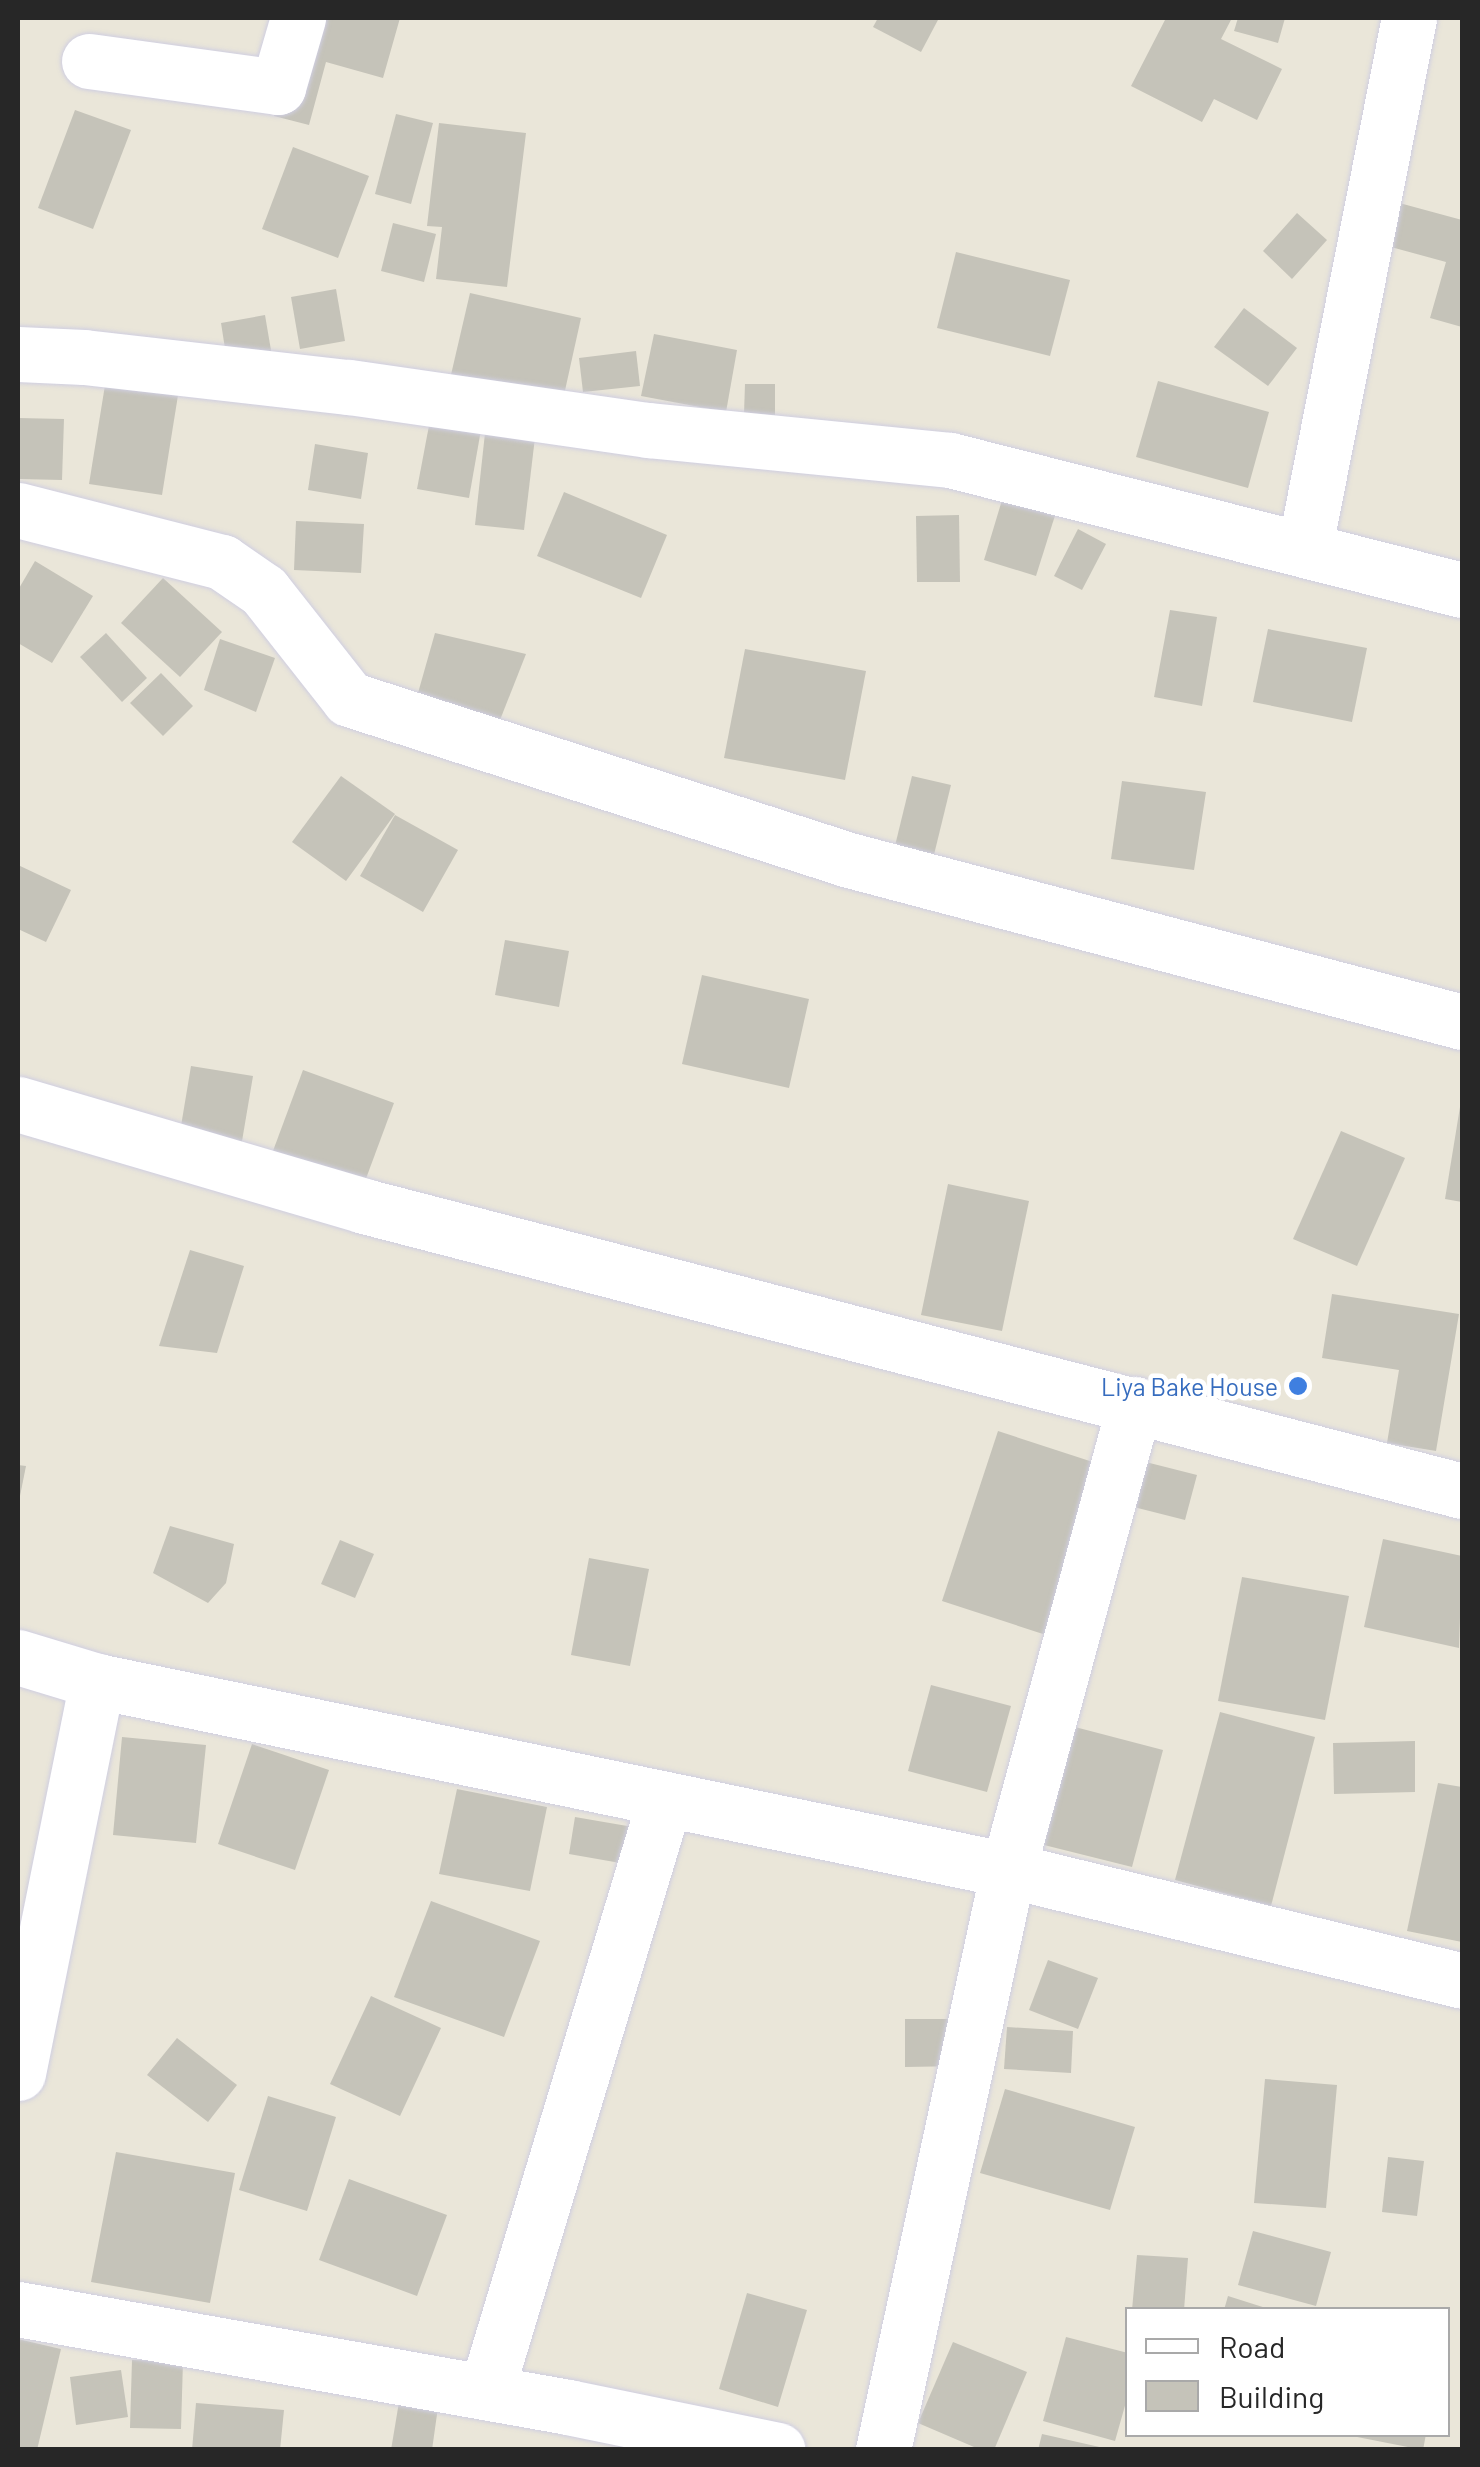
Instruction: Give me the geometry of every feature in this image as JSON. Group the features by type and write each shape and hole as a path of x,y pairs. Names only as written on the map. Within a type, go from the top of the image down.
{"street":[{"path":"89,62 278,87 298,18"},
{"path":"1306,546 1408,18"},
{"path":"18,354 84,356 349,386 649,430 950,460 1306,546 1462,590"},
{"path":"18,510 222,562 264,591 349,699 849,860 1462,1022"},
{"path":"18,1104 364,1206 1462,1490"},
{"path":"883,2450 1008,1870 1135,1404"},
{"path":"18,1657 97,1681 1008,1870 1462,1982"},
{"path":"18,2074 97,1681"},
{"path":"486,2392 666,1799"},
{"path":"18,2309 486,2392 559,2428 778,2450"}],"building":[{"path":"301,18 400,18 383,78 326,62 309,125 274,116"},
{"path":"878,18 939,18 921,52 873,27"},
{"path":"1166,18 1232,18 1221,39 1282,69 1257,120 1214,99 1202,122 1131,86"},
{"path":"1238,18 1285,18 1278,43 1234,31"},
{"path":"75,110 131,130 93,229 38,208"},
{"path":"396,114 433,123 411,204 375,194"},
{"path":"439,123 526,133 507,287 436,279 442,227 427,226"},
{"path":"293,147 369,176 338,258 262,229"},
{"path":"1392,201 1462,220 1462,327 1430,318 1446,262 1380,244"},
{"path":"1297,213 1327,240 1292,279 1263,251"},
{"path":"393,223 436,234 424,282 381,271"},
{"path":"956,252 1070,280 1050,356 937,328"},
{"path":"336,289 345,341 300,349 291,297"},
{"path":"470,293 581,318 562,404 450,379"},
{"path":"1244,308 1297,348 1268,386 1214,347"},
{"path":"265,315 274,368 229,374 221,323"},
{"path":"654,334 737,350 726,412 641,396"},
{"path":"636,351 640,386 583,392 579,358"},
{"path":"106,379 179,389 162,495 89,484"},
{"path":"1158,381 1269,412 1248,488 1136,457"},
{"path":"745,384 775,384 775,415 744,414"},
{"path":"431,415 482,424 469,498 417,489"},
{"path":"18,418 64,419 62,480 18,479"},
{"path":"486,424 536,429 524,530 475,525"},
{"path":"315,444 368,453 361,499 308,490"},
{"path":"1005,490 1058,506 1036,576 984,560"},
{"path":"564,492 667,535 641,598 537,556"},
{"path":"959,515 960,582 917,582 916,516"},
{"path":"296,521 364,524 361,573 294,570"},
{"path":"1078,529 1106,544 1082,590 1054,576"},
{"path":"35,561 93,596 52,663 18,643 18,590"},
{"path":"163,578 222,632 180,677 121,623"},
{"path":"1170,610 1217,617 1202,706 1154,697"},
{"path":"1268,629 1367,648 1352,722 1253,702"},
{"path":"106,633 147,678 122,702 80,657"},
{"path":"435,633 526,654 500,720 418,693"},
{"path":"220,639 275,658 256,712 204,690"},
{"path":"745,649 866,671 845,780 724,758"},
{"path":"161,673 193,706 163,736 130,703"},
{"path":"341,776 395,814 346,881 292,842"},
{"path":"912,776 951,785 931,867 892,858"},
{"path":"1122,781 1206,792 1194,870 1111,859"},
{"path":"395,815 458,850 423,912 360,876"},
{"path":"18,865 71,890 46,942 18,929"},
{"path":"505,940 569,951 559,1007 495,995"},
{"path":"702,975 809,999 789,1088 682,1064"},
{"path":"191,1066 253,1076 240,1153 178,1144"},
{"path":"303,1070 394,1103 361,1192 270,1159"},
{"path":"1462,1107 1462,1202 1445,1199"},
{"path":"1341,1131 1405,1158 1357,1266 1293,1239"},
{"path":"948,1184 1029,1201 1002,1331 921,1315"},
{"path":"190,1250 244,1266 217,1353 159,1346"},
{"path":"1332,1294 1459,1314 1436,1451 1387,1443 1399,1370 1322,1358"},
{"path":"998,1431 1102,1465 1046,1635 942,1601"},
{"path":"1130,1458 1197,1475 1185,1520 1118,1503"},
{"path":"18,1465 26,1466 19,1501 18,1501"},
{"path":"170,1526 234,1544 226,1583 208,1603 153,1573"},
{"path":"1383,1539 1462,1556 1459,1648 1364,1627"},
{"path":"340,1540 374,1554 355,1598 321,1584"},
{"path":"589,1558 649,1569 630,1666 571,1655"},
{"path":"1242,1577 1349,1596 1325,1720 1218,1701"},
{"path":"931,1685 1011,1706 987,1792 908,1771"},
{"path":"1220,1712 1315,1737 1271,1906 1175,1880"},
{"path":"1075,1727 1163,1750 1132,1867 1044,1845"},
{"path":"122,1737 206,1745 196,1843 113,1835"},
{"path":"1415,1741 1415,1792 1334,1794 1333,1743"},
{"path":"252,1744 329,1770 295,1870 218,1844"},
{"path":"1438,1783 1462,1787 1462,1942 1407,1931"},
{"path":"457,1789 547,1807 530,1891 439,1874"},
{"path":"575,1817 633,1827 626,1864 569,1854"},
{"path":"431,1901 540,1941 504,2037 394,1997"},
{"path":"1048,1960 1098,1978 1078,2029 1029,2010"},
{"path":"371,1996 441,2028 400,2116 330,2084"},
{"path":"905,2019 962,2019 962,2066 905,2067"},
{"path":"1007,2027 1073,2031 1071,2073 1004,2069"},
{"path":"177,2038 237,2085 208,2122 147,2075"},
{"path":"1265,2079 1337,2085 1326,2208 1254,2203"},
{"path":"1005,2089 1135,2127 1110,2210 980,2173"},
{"path":"268,2096 336,2117 307,2211 239,2190"},
{"path":"116,2152 235,2173 210,2303 91,2282"},
{"path":"1388,2157 1424,2161 1417,2216 1382,2212"},
{"path":"349,2179 447,2215 417,2296 319,2260"},
{"path":"1253,2231 1331,2252 1316,2306 1238,2285"},
{"path":"1137,2255 1188,2258 1184,2307 1132,2307"},
{"path":"747,2293 807,2310 778,2407 719,2389"},
{"path":"1228,2296 1263,2307 1225,2307"},
{"path":"1066,2337 1125,2352 1125,2406 1115,2441 1043,2421"},
{"path":"18,2339 61,2349 37,2450 18,2450"},
{"path":"953,2342 1027,2372 994,2450 981,2450 918,2423"},
{"path":"132,2360 183,2361 181,2429 130,2428"},
{"path":"121,2370 128,2417 76,2425 70,2377"},
{"path":"399,2402 438,2407 432,2450 391,2450"},
{"path":"196,2403 284,2410 280,2450 192,2450"},
{"path":"1042,2434 1104,2448 1104,2450 1038,2450"},
{"path":"1357,2437 1425,2437 1423,2450"}],"place":[{"name":"Liya Bake House","path":"1298,1386"}]}
